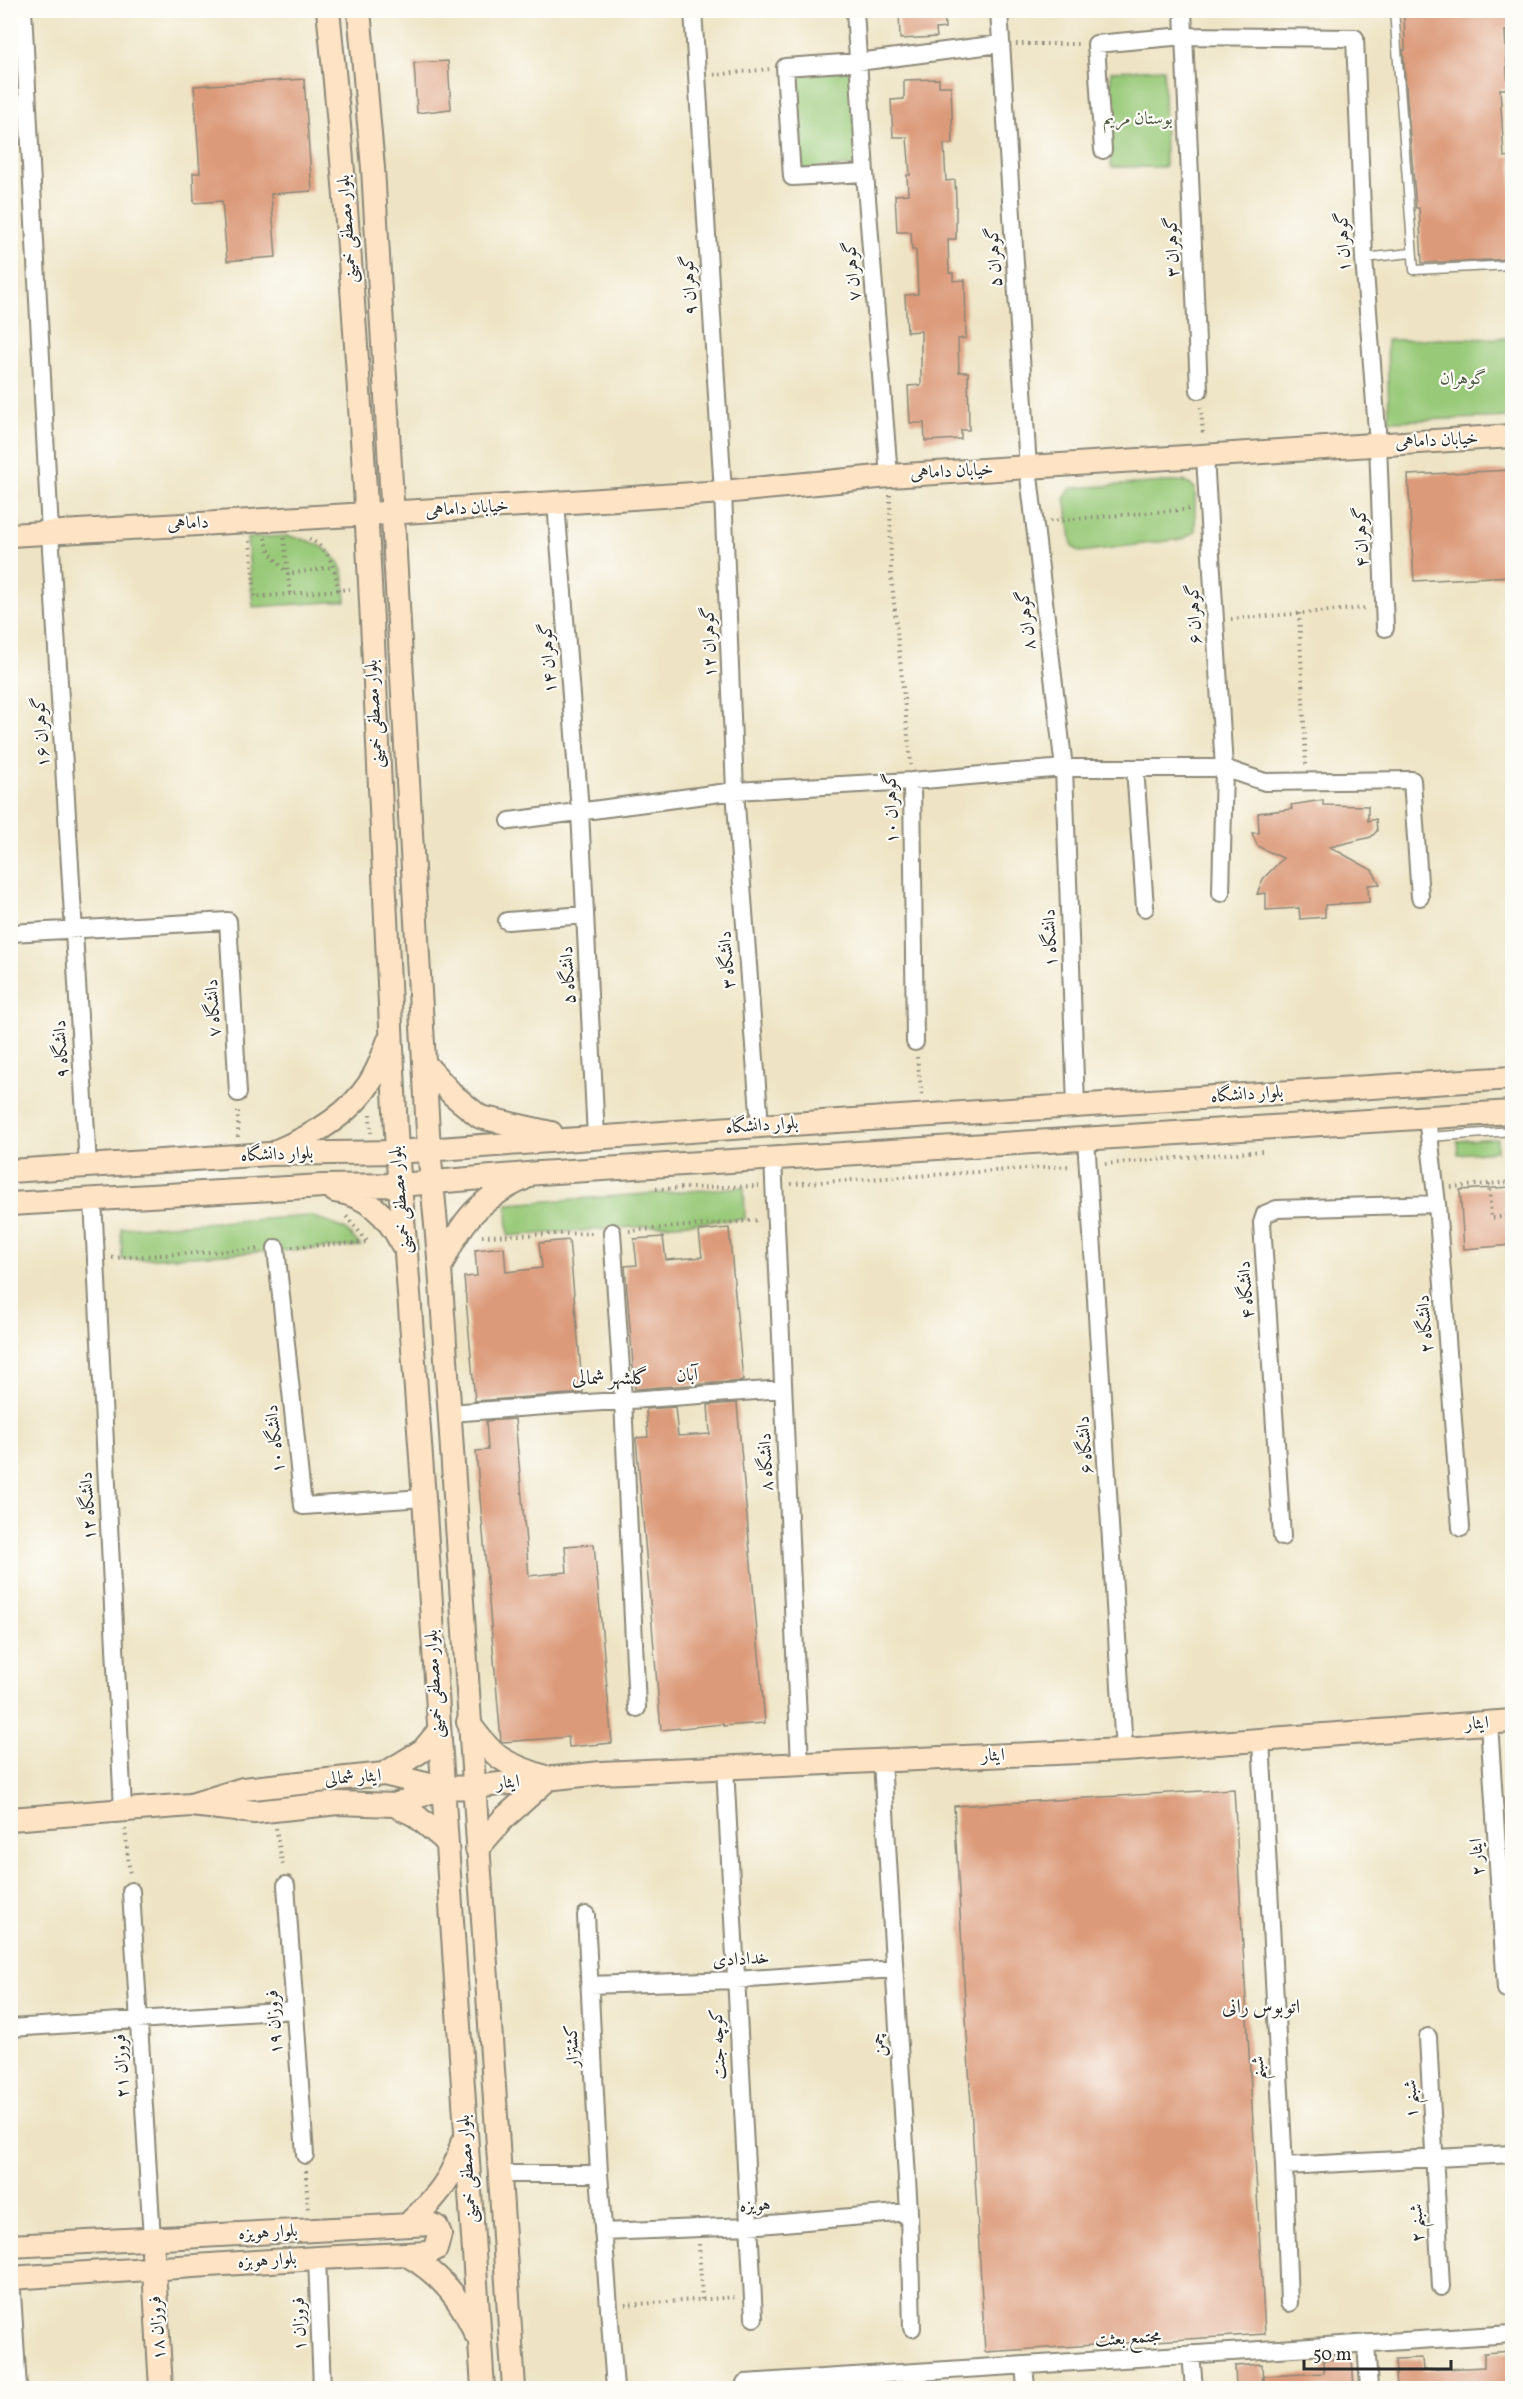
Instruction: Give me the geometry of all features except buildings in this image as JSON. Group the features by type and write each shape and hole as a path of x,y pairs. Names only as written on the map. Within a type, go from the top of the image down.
{"main road":[{"name":"بلوار مصطفی خمینی","path":"328,10 343,160 366,514 397,1152 424,1498 483,2388"},
{"name":"بلوار مصطفی خمینی","path":"359,10 373,168 429,1149 440,1268 468,1722 514,2388"},
{"name":"خیابان داماهی","path":"366,514 723,492 890,476 1512,436"},
{"name":"داماهی","path":"10,535 50,532 254,530 366,514"},
{"path":"269,1154 302,1140 352,1103 369,1085 381,1063 391,1032"},
{"path":"424,1063 453,1095 480,1117 586,1138"},
{"name":"بلوار دانشگاه","path":"10,1171 269,1154 397,1152 760,1126 1512,1078"},
{"name":"بلوار دانشگاه","path":"10,1204 298,1187 400,1185 534,1174 1086,1138 1428,1127 1512,1112"},
{"path":"440,1268 454,1237 478,1206 503,1188 534,1174"},
{"path":"298,1187 340,1192 366,1201 385,1216 406,1253"},
{"name":"ایثار","path":"442,1788 473,1787 601,1773 1124,1750 1512,1721"},
{"path":"468,1722 494,1754 508,1764 549,1778"},
{"path":"384,1774 423,1750 438,1732"},
{"name":"ایثار شمالی","path":"191,1805 243,1789 384,1774 442,1788"},
{"path":"477,1849 502,1819 549,1778"},
{"name":"ایثار شمالی","path":"10,1820 191,1805 255,1812 338,1803 394,1804 442,1788"},
{"path":"394,1804 415,1815 445,1840"},
{"path":"407,2224 432,2202 449,2180 459,2159 465,2126"},
{"name":"بلوار هویزه","path":"10,2246 407,2224 430,2224 437,2227 440,2234 436,2249 428,2253 407,2255"},
{"name":"فروزان ۱۸","path":"152,2239 161,2388"},
{"path":"407,2255 427,2266 441,2278 471,2322 479,2343"},
{"name":"بلوار هوبزه","path":"11,2278 317,2258 407,2255"}],"street":[{"name":"گوهران ۱۶","path":"23,10 50,532 74,930"},
{"name":"گوهران ۹","path":"693,10 723,492"},
{"name":"گوهران ۷","path":"855,10 865,173 890,476"},
{"name":"گوهران ۵","path":"999,10 1028,468"},
{"name":"گوهران ۳","path":"1183,10 1199,390"},
{"path":"1103,150 1096,44 1184,36"},
{"name":"گوهران ۱","path":"1184,36 1355,38 1364,258 1378,444"},
{"path":"865,173 792,177 785,67 858,62 1000,44"},
{"name":"گوهران ۴","path":"1378,444 1385,628"},
{"name":"گوهران ۶","path":"1205,457 1224,768 1221,893"},
{"name":"گوهران ۸","path":"1028,468 1064,768"},
{"name":"گوهران ۱۲","path":"723,492 735,792"},
{"name":"گوهران ۱۴","path":"556,503 580,811"},
{"path":"510,821 735,792 912,781 1064,768 1224,768 1265,782 1412,780 1420,897"},
{"name":"دانشگاه ۱","path":"1064,768 1076,1106"},
{"path":"1135,768 1145,908"},
{"name":"گوهران ۱۰","path":"912,781 915,1042"},
{"name":"دانشگاه ۳","path":"735,792 760,1126"},
{"name":"دانشگاه ۵","path":"580,811 585,915 586,1138"},
{"path":"507,921 585,915"},
{"name":"دانشگاه ۷","path":"74,930 228,921 238,1093"},
{"path":"10,933 74,930"},
{"name":"دانشگاه ۹","path":"74,930 88,1166"},
{"name":"دانشگاه ۲","path":"1428,1127 1436,1196 1461,1528"},
{"name":"دانشگاه ۶","path":"1086,1138 1124,1750"},
{"name":"دانشگاه ۸","path":"773,1158 800,1764"},
{"name":"دانشگاه ۴","path":"1282,1537 1262,1223 1265,1215 1277,1209 1436,1196"},
{"name":"دانشگاه ۱۲","path":"93,1199 123,1810"},
{"path":"612,1232 623,1400 637,1708"},
{"name":"دانشگاه ۱۰","path":"276,1248 303,1506 424,1498"},
{"name":"آبان","path":"449,1413 783,1389"},
{"name":"ایثار ۲","path":"1490,1723 1506,1989"},
{"name":"شبنم","path":"1261,1740 1284,2166 1289,2303"},
{"name":"چمن","path":"882,1761 909,2212 912,2328"},
{"name":"کوچه جنت","path":"725,1767 754,2318"},
{"name":"فروزان ۱۹","path":"286,1886 305,2155"},
{"name":"فروزان ۲۱","path":"131,1891 152,2239"},
{"name":"کشتزار","path":"586,1915 599,2174 615,2388"},
{"name":"خدادادی","path":"589,1985 736,1980 894,1969"},
{"path":"10,2028 294,2010"},
{"name":"شبنم ۱","path":"1428,2037 1435,2158"},
{"path":"1284,2166 1512,2154"},
{"name":"شبنم ۲","path":"1435,2158 1441,2287"},
{"path":"501,2174 599,2174"},
{"name":"هویزه","path":"603,2232 748,2226 909,2212"},
{"name":"فروزان ۱","path":"317,2258 322,2388"},
{"path":"11,2278 18,2388"},
{"name":"مجتمع بعثت","path":"745,2384 875,2382 1024,2365 1512,2334"},
{"path":"1366,2343 1369,2388"},
{"path":"1191,2354 1194,2388"},
{"path":"1024,2365 1026,2388"}],"lane":[{"path":"1394,10 1414,270 1512,265"},
{"path":"1364,258 1411,253"},
{"path":"1428,1127 1512,1131"}],"path":[{"path":"1000,44 1096,44"},
{"path":"697,77 785,67"},
{"path":"1199,390 1205,457"},
{"name":"گوهران ۱۰","path":"890,476 891,574 912,781"},
{"path":"1035,523 1208,507"},
{"path":"254,530 274,534"},
{"path":"254,530 288,574"},
{"path":"254,530 255,597 369,588"},
{"path":"290,594 284,534 294,535"},
{"path":"303,536 318,543 331,559 338,590"},
{"path":"288,574 333,567"},
{"path":"1215,620 1384,606"},
{"path":"1299,613 1306,782"},
{"path":"915,1042 924,1116"},
{"path":"238,1093 238,1156"},
{"path":"647,1189 775,1185 1087,1165 1264,1150"},
{"path":"1436,1196 1489,1184 1512,1182"},
{"path":"1489,1184 1491,1218 1512,1216"},
{"path":"96,1260 368,1242 345,1215 335,1212"},
{"path":"123,1810 131,1891"},
{"path":"273,1810 286,1886"},
{"path":"305,2155 309,2230"},
{"path":"699,2228 702,2300"},
{"path":"609,2307 753,2296"}],"green space":[{"name":"بوستان مریم","path":"1164,69 1165,167 1111,167 1111,71"},
{"path":"851,70 857,166 798,170 793,74"},
{"name":"گوهران","path":"1512,338 1512,417 1389,421 1387,340"},
{"path":"1184,481 1195,488 1195,532 1183,539 1080,552 1072,546 1065,497 1071,488"},
{"path":"287,536 313,542 334,557 343,573 346,601 253,607 247,538"},
{"path":"1497,1138 1497,1151 1458,1154 1457,1141"},
{"path":"744,1187 745,1219 508,1236 507,1204"},
{"path":"312,1216 346,1230 361,1246 122,1260 121,1228"}],"district":[{"name":"گلشهر شمالی","path":"610,1379"},
{"name":"اتوبوس رانی","path":"1261,2008"}]}
